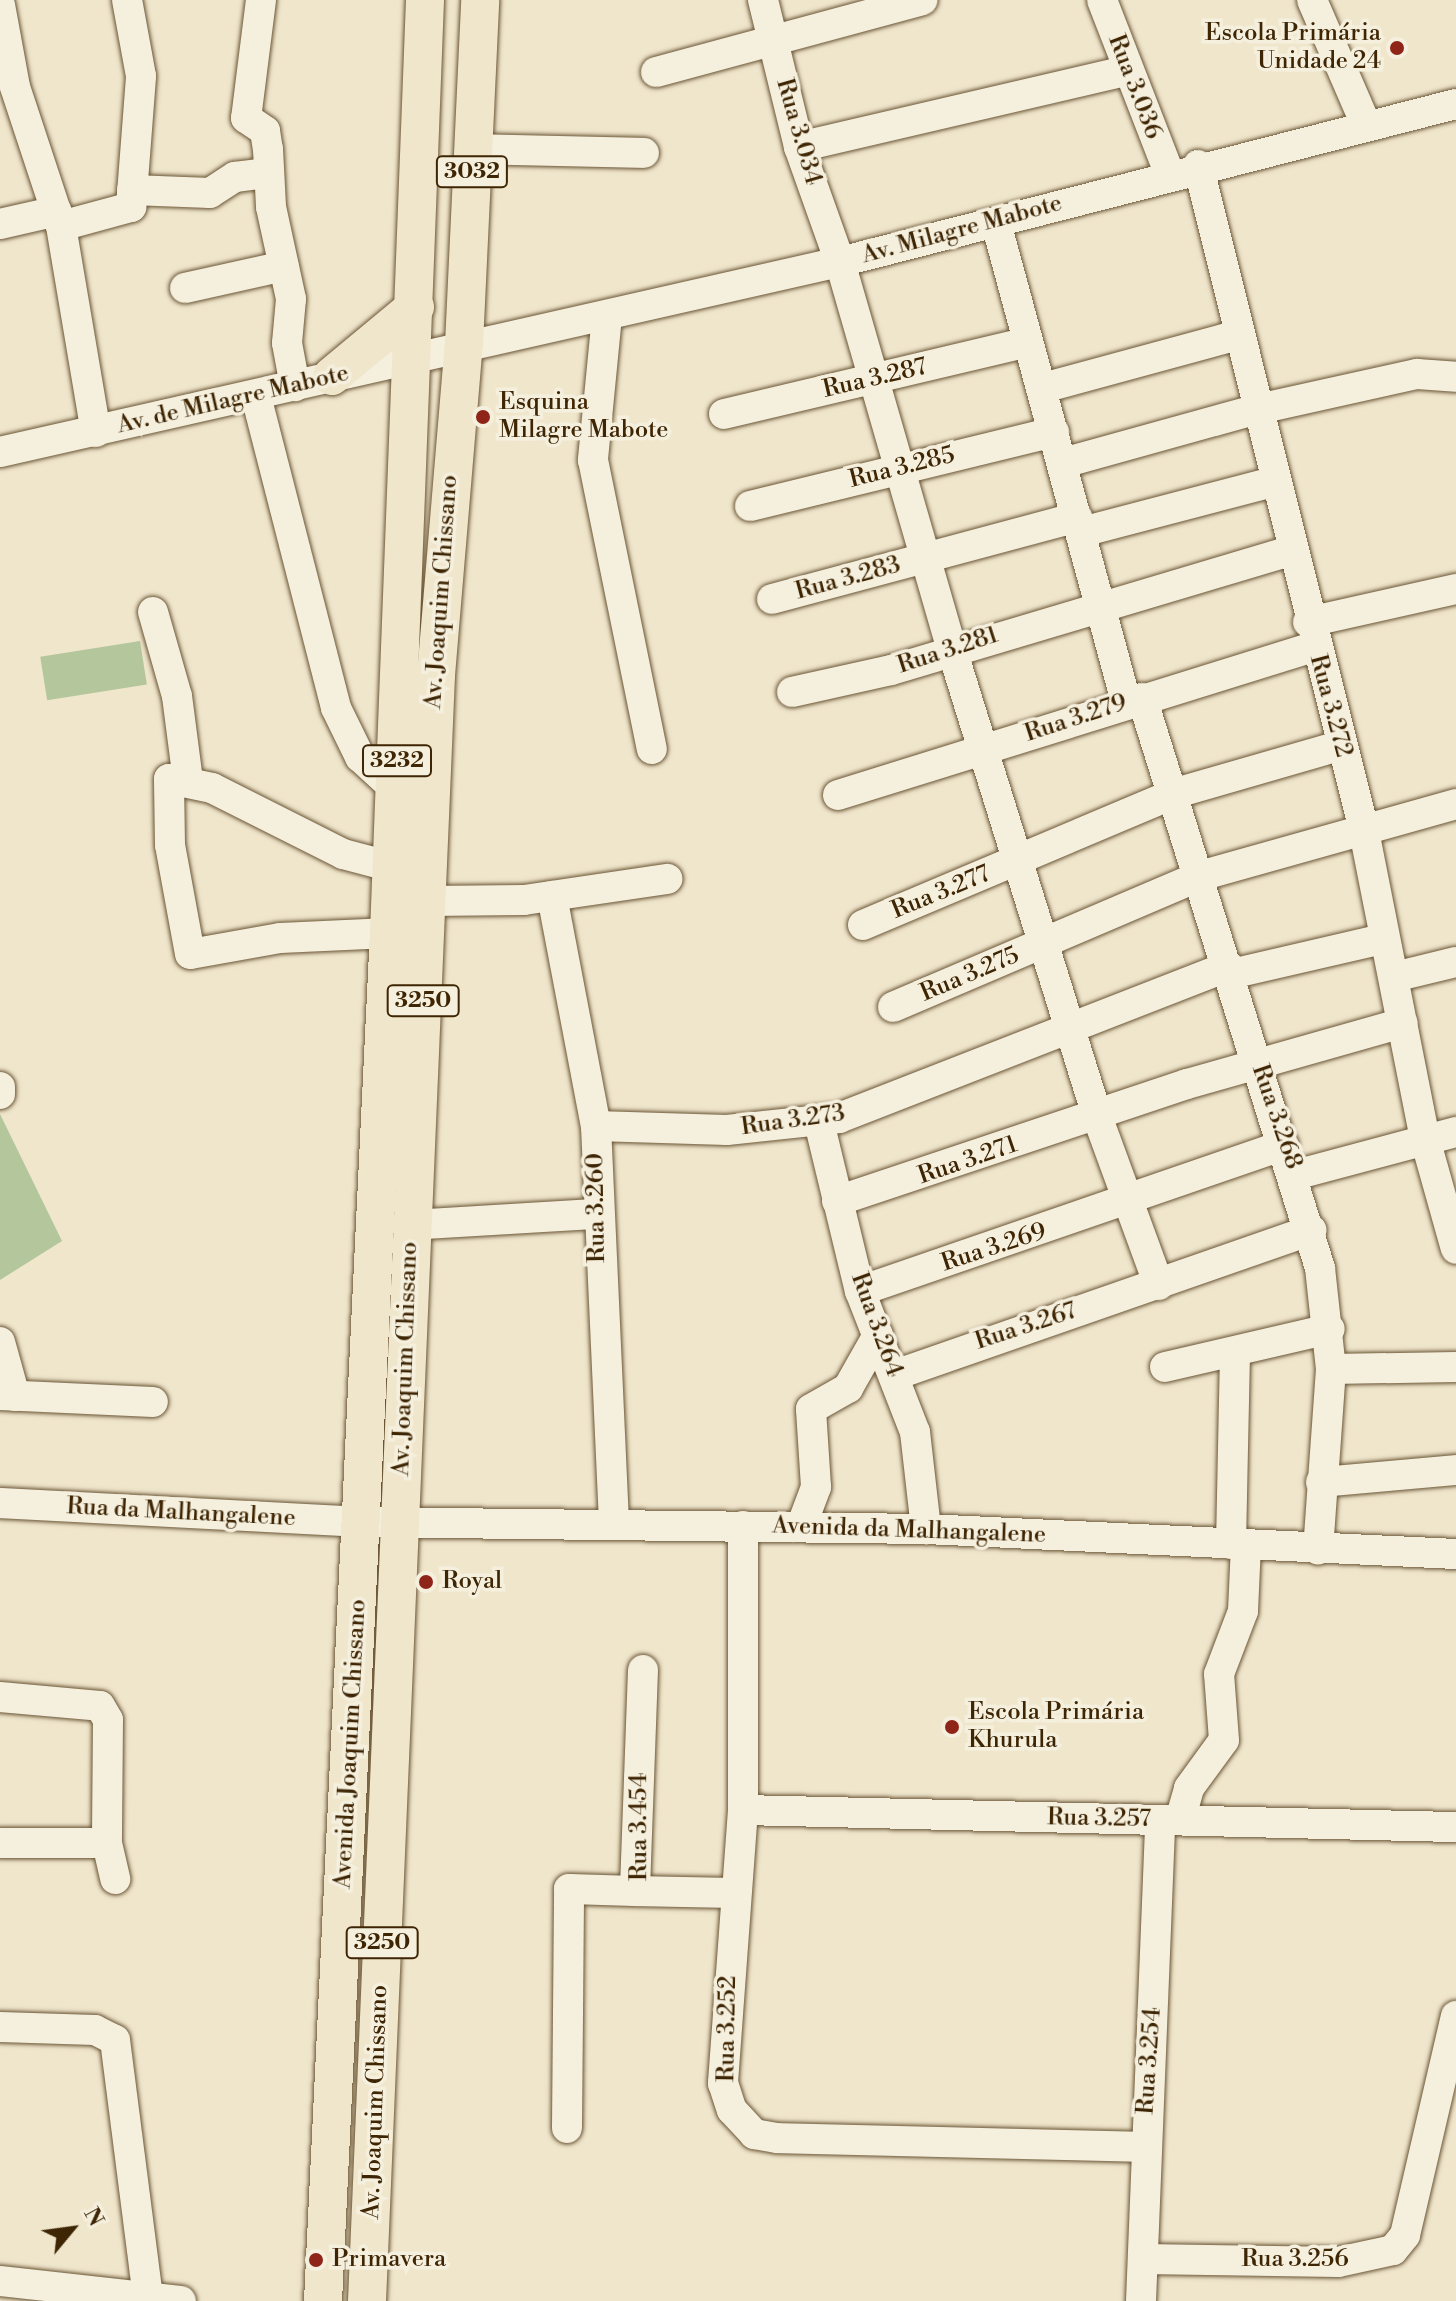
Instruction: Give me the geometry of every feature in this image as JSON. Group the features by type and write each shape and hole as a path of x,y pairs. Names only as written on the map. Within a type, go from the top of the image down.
{"main road":[{"name":"Av. Joaquim Chissano","path":"362,1522 392,867 425,0"},
{"name":"3032","path":"464,345 480,0"},
{"path":"332,376 415,307"},
{"name":"Av. Joaquim Chissano","path":"367,2301 410,1225 453,417 464,345"},
{"name":"Avenida Joaquim Chissano","path":"323,2301 362,1522"}],"street":[{"path":"0,224 129,209 141,76 127,0"},
{"path":"261,0 246,118 265,131 268,173 284,266 295,386"},
{"name":"Rua 3.034","path":"763,0 799,147 840,262 896,468 952,650 1046,943 1097,1116 1159,1285"},
{"path":"656,72 922,0"},
{"name":"Rua 3.036","path":"1102,0 1125,71 1169,173"},
{"path":"1312,0 1366,125"},
{"path":"0,5 15,87 59,218 96,432"},
{"path":"799,147 1125,71"},
{"name":"Av. Milagre Mabote","path":"464,345 607,316 840,262 996,223 1198,165 1456,104"},
{"path":"473,149 644,153"},
{"name":"Rua 3.272","path":"1198,165 1235,336 1339,746 1363,826 1425,1139 1456,1249"},
{"path":"132,190 210,193 235,177 268,173"},
{"name":"Rua 3.268","path":"996,223 1025,343 1043,388 1103,607 1134,701 1176,793 1257,1064 1311,1230 1330,1329 1331,1369 1318,1550"},
{"path":"185,288 284,266"},
{"path":"607,316 592,450 652,749"},
{"path":"1043,388 1235,336"},
{"name":"Rua 3.287","path":"724,414 1025,343"},
{"name":"Av. de Milagre Mabote","path":"0,452 256,396 464,345"},
{"path":"1063,463 1254,410 1417,374 1456,377"},
{"path":"256,396 336,708 360,757 395,789"},
{"name":"Rua 3.285","path":"750,506 1054,432"},
{"name":"Rua 3.283","path":"772,599 924,559 1273,482"},
{"name":"Rua 3.281","path":"792,692 952,650 1289,551"},
{"name":"Rua 3.279","path":"838,795 1134,701 1311,635 1456,589"},
{"path":"153,612 177,696 188,781"},
{"name":"Rua 3.277","path":"863,925 1176,793 1339,746"},
{"path":"389,933 280,938 190,954 170,845 168,783 188,781 343,854 392,867"},
{"name":"Rua 3.275","path":"893,1007 1200,876 1363,826 1456,804"},
{"path":"428,901 552,896 667,879"},
{"name":"Rua 3.260","path":"552,896 596,1126 596,1214 614,1524"},
{"name":"Rua 3.273","path":"596,1126 727,1130 819,1122 901,1099 1069,1026 1229,970 1383,939"},
{"path":"1394,977 1456,962"},
{"name":"Rua 3.271","path":"837,1201 1257,1064 1403,1023"},
{"path":"0,1087 0,1094"},
{"name":"Rua 3.264","path":"819,1122 860,1291 915,1432 926,1529"},
{"path":"1295,1175 1456,1132"},
{"name":"Rua 3.269","path":"860,1291 1127,1203 1284,1145"},
{"path":"410,1225 596,1214"},
{"name":"Rua 3.267","path":"895,1375 1311,1230"},
{"path":"1165,1367 1235,1356 1330,1329"},
{"path":"801,1527 816,1487 811,1409 848,1388 878,1335"},
{"path":"0,1342 8,1395 153,1402"},
{"name":"Rua 3.254","path":"1141,2301 1144,2147 1170,1820 1224,1740 1219,1674 1243,1611 1235,1356"},
{"path":"1331,1369 1456,1367"},
{"path":"1321,1482 1456,1470"},
{"name":"Rua da Malhangalene","path":"0,1503 362,1522"},
{"name":"Avenida da Malhangalene","path":"362,1522 926,1529 1318,1550 1456,1554"},
{"name":"Rua 3.252","path":"743,1526 743,1810 732,1893 723,2083 732,2110 754,2134 1144,2147"},
{"name":"Rua 3.454","path":"643,1670 635,1891 732,1893"},
{"path":"0,1697 100,1706 108,1720 107,1843 115,1879"},
{"name":"Rua 3.257","path":"743,1810 1456,1827"},
{"path":"0,1843 107,1843"},
{"path":"567,2128 569,1889 635,1891"},
{"name":"Rua 3.256","path":"1143,2259 1338,2262 1393,2250 1405,2235 1456,2016"},
{"path":"0,2027 95,2030 115,2040 163,2300 33,2293 0,2281"}],"green space":[{"path":"140,641 147,684 47,700 40,657"},
{"path":"0,1114 62,1241 0,1280"}],"place":[{"name":"Escola Primária Unidade 24","path":"1397,48"},
{"name":"Esquina Milagre Mabote","path":"483,417"},
{"name":"Royal","path":"426,1582"},
{"name":"Escola Primária Khurula","path":"952,1727"},
{"name":"Primavera","path":"316,2260"}]}
